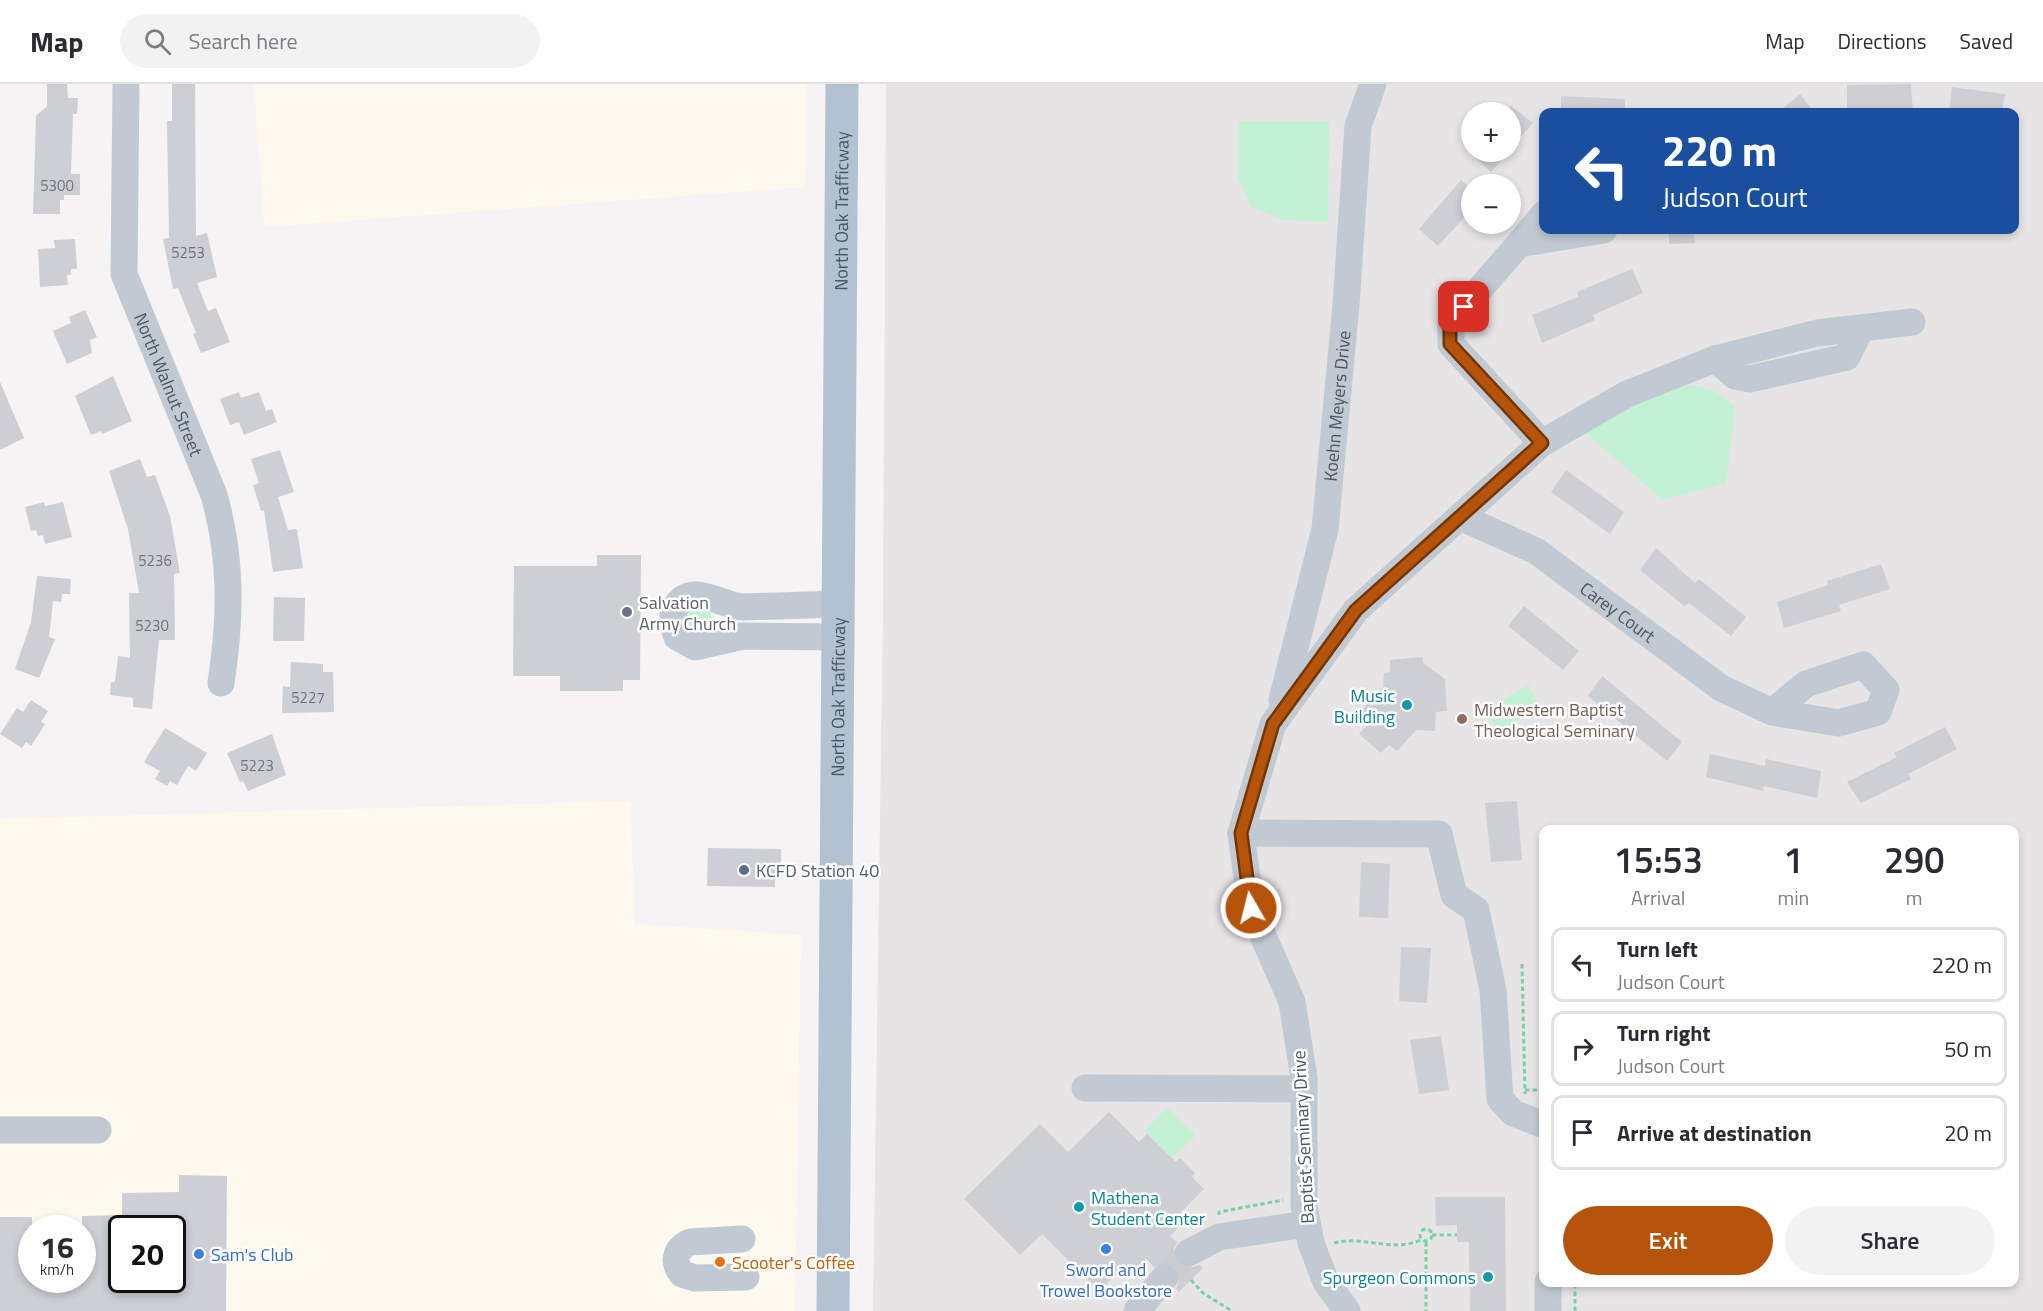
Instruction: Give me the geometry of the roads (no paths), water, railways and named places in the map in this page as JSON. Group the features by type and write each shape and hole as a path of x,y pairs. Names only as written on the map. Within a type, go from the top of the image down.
{"main road":[{"name":"North Oak Trafficway","path":"833,1311 842,84"}],"street":[{"name":"North Walnut Street","path":"126,84 124,274 214,495 220,519 230,592 222,683"},
{"name":"Koehn Meyers Drive","path":"1273,724 1286,688 1325,529 1345,317 1358,126 1373,84"},
{"path":"1539,220 1450,322 1450,344 1542,443"},
{"path":"1519,244 1580,234"},
{"name":"Baptist Seminary Drive","path":"1347,1311 1326,1282 1313,1250 1306,1224 1304,1089 1292,1002 1251,908 1241,833 1273,724 1356,610 1462,518 1542,443 1627,394 1715,359 1818,333 1912,322"},
{"name":"Carey Court","path":"1462,518 1536,551 1721,688 1772,712"},
{"path":"838,604 743,607 730,606 703,595 694,594 684,597 675,607 673,616 677,637 695,646 743,636 838,637"},
{"path":"1241,833 1439,834 1454,895 1476,910 1495,1004 1500,1099 1513,1113 1539,1123"},
{"path":"1085,1088 1304,1089"},
{"path":"0,1130 98,1131"},
{"path":"1188,1253 1219,1237 1306,1224"},
{"path":"742,1239 690,1242 681,1246 677,1252 676,1263 682,1274 695,1278 746,1276"},
{"path":"1137,1311 1164,1278"},
{"path":"1548,1287 1548,1311"}],"tunnel":[{"path":"1164,1278 1188,1253"}],"place":[{"name":"Salvation Army Church","path":"627,612"},
{"name":"Music Building","path":"1407,705"},
{"name":"Midwestern Baptist Theological Seminary","path":"1462,719"},
{"name":"KCFD Station 40","path":"744,870"},
{"name":"Mathena Student Center","path":"1079,1207"},
{"name":"Sword and Trowel Bookstore","path":"1106,1249"},
{"name":"Sam's Club","path":"199,1254"},
{"name":"Scooter's Coffee","path":"720,1262"},
{"name":"Spurgeon Commons","path":"1488,1277"}]}
